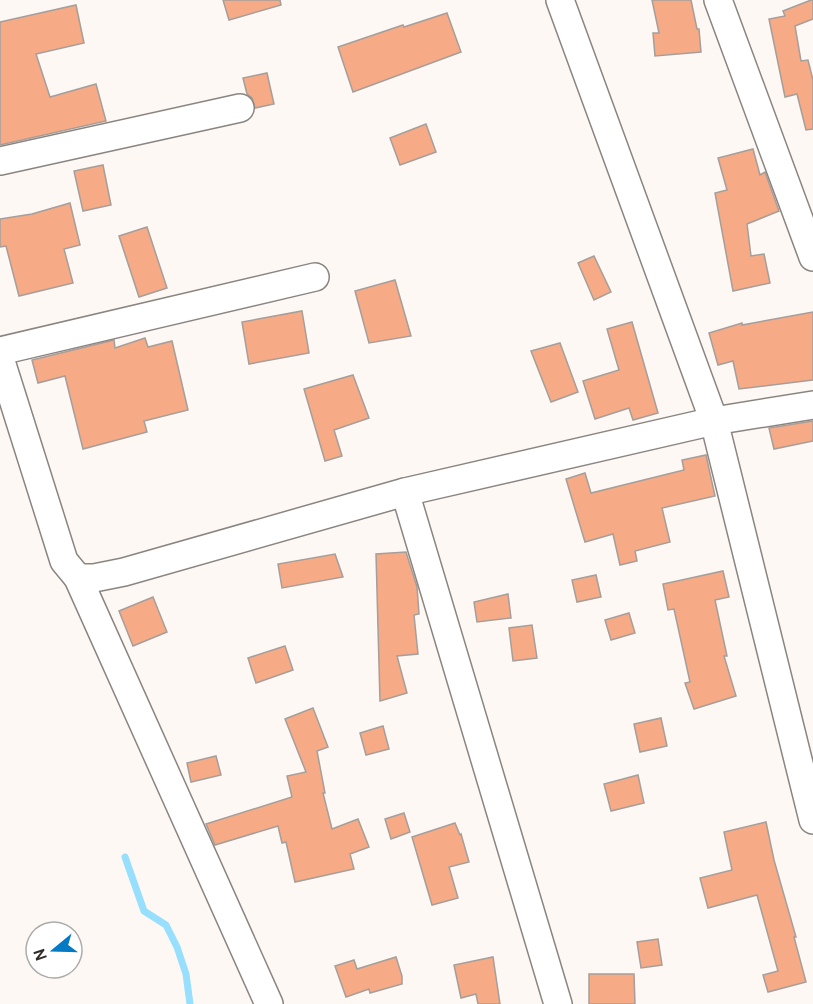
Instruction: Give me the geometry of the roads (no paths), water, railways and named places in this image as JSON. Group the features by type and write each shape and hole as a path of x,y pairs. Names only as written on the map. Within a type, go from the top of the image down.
{"street":[{"path":"560,0 714,421 813,820"},
{"path":"718,0 813,257"},
{"path":"0,161 240,108"},
{"path":"0,351 315,277"},
{"path":"0,358 64,561 78,578 270,1004"},
{"path":"78,578 94,578 124,572 405,492 714,421 813,405"},
{"path":"405,492 558,1004"}],"waterway":[{"path":"125,857 144,911 166,925 177,947 186,974 190,1004"}]}
